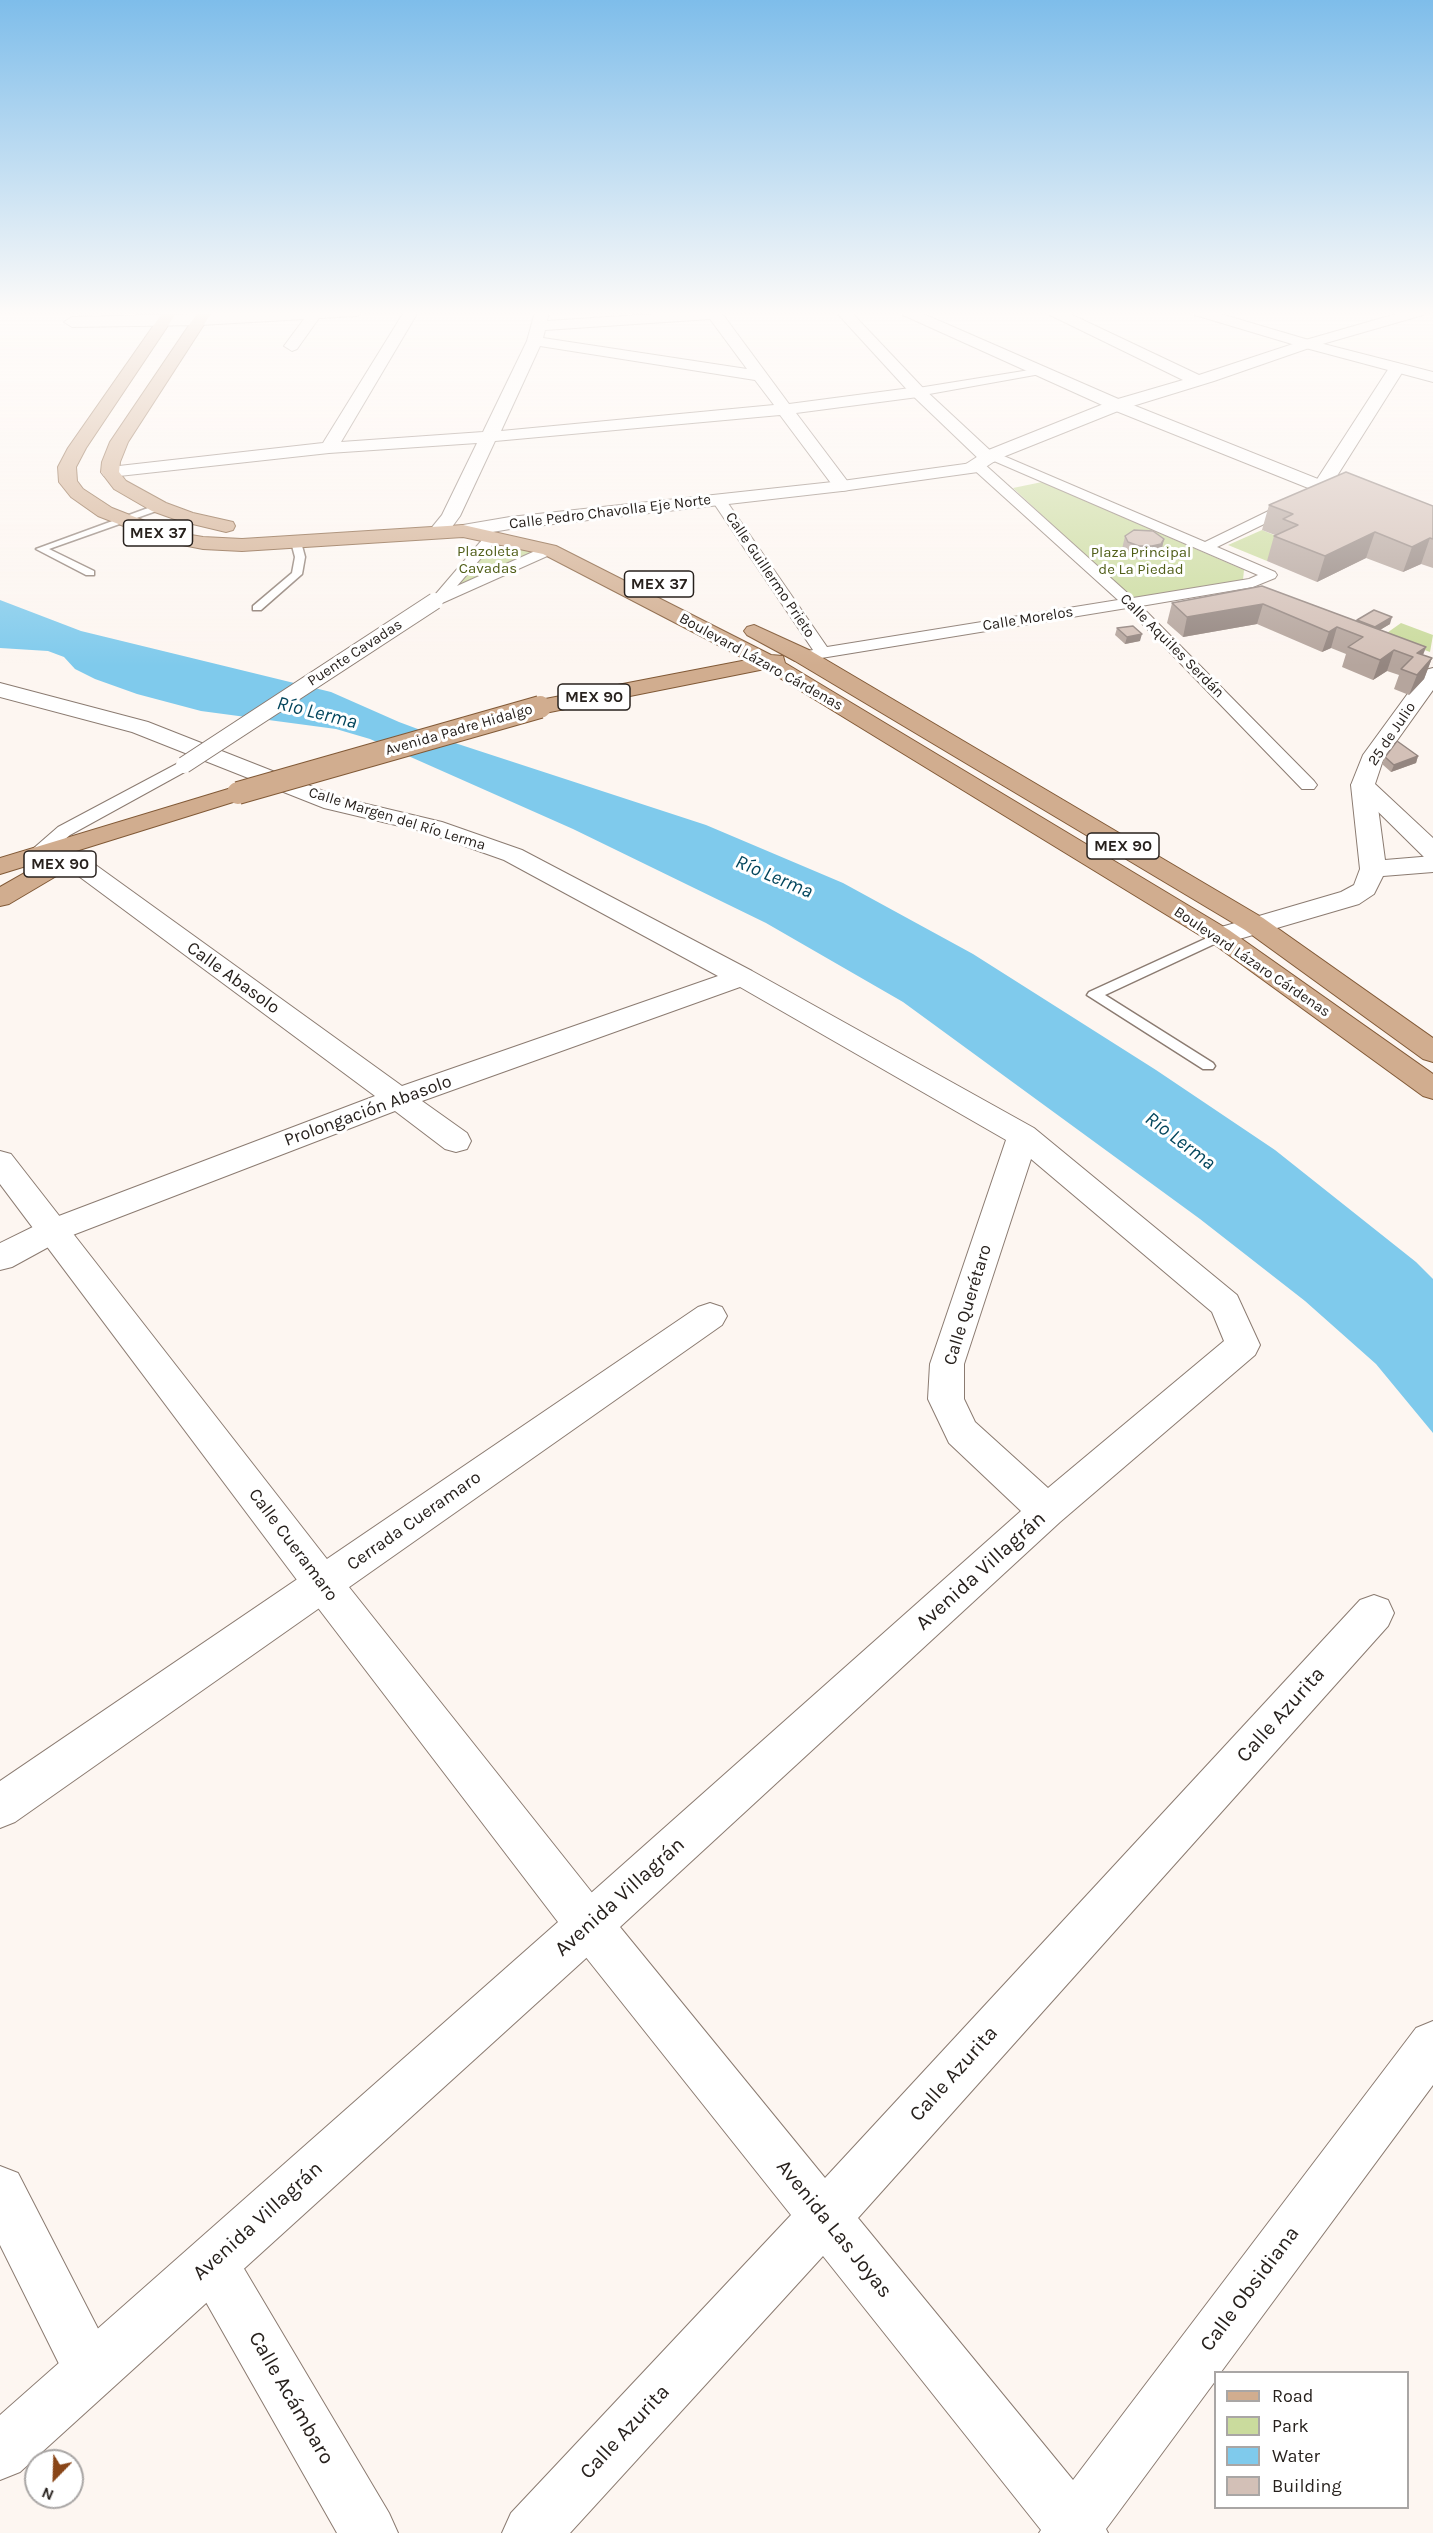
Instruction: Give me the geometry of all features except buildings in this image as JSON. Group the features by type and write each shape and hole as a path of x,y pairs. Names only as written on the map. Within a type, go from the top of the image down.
{"main road":[{"path":"88,430 67,467 110,467 119,442 127,430"},
{"name":"Boulevard Lázaro Cárdenas","path":"67,467 68,482 77,493 123,520 169,537 203,543 242,545 296,542 439,531 457,524"},
{"name":"Boulevard Lázaro Cárdenas","path":"110,467 120,485 159,507 187,518 219,525 289,530 457,524 549,550 768,662 1220,936 1433,1089"},
{"name":"MEX 37","path":"510,524 567,540 626,568"},
{"name":"Boulevard Lázaro Cárdenas","path":"740,625 812,653 1254,924 1433,1052"},
{"path":"698,676 721,655 723,639"},
{"name":"Avenida Padre Hidalgo","path":"0,866 238,793 540,707 812,653"},
{"name":"MEX 90","path":"647,686 718,683 765,686 825,697"},
{"name":"Avenida Padre Hidalgo","path":"0,898 120,829"}],"street":[{"path":"329,448 340,430"},
{"path":"457,524 491,430"},
{"path":"110,467 558,430"},
{"path":"802,430 842,486"},
{"path":"953,430 982,462 1204,547 1270,575 1253,583"},
{"name":"Calle Pedro Chavolla Eje Norte","path":"457,524 510,524 842,486 982,462 1057,430"},
{"path":"1177,430 1324,492"},
{"path":"1324,492 1360,430"},
{"name":"Calle Aquiles Serdán","path":"982,462 1130,603 1308,785"},
{"path":"1204,547 1304,500 1295,496 1312,487 1433,532"},
{"name":"Calle Guillermo Prieto","path":"718,499 812,653"},
{"path":"435,601 493,536"},
{"path":"435,601 549,550"},
{"path":"1253,583 1272,593"},
{"name":"Calle Morelos","path":"812,653 1253,583"},
{"name":"Puente Cavadas","path":"36,854 64,831 184,765 435,601"},
{"name":"25 de Julio","path":"1373,869 1363,785 1371,760 1433,675"},
{"name":"Calle Margen del Río Lerma","path":"0,690 140,727 333,803 432,826 513,855 742,977"},
{"path":"1363,785 1433,852"},
{"name":"Calle Abasolo","path":"70,858 456,1141"},
{"path":"1220,936 1254,924 1350,898 1365,889 1373,869 1433,864"},
{"path":"742,977 1023,1136"},
{"name":"Prolongación Abasolo","path":"0,1258 54,1230 397,1099 742,977"},
{"name":"Avenida Villagrán","path":"0,2452 1047,1511 1243,1345 1225,1304 1023,1136"},
{"name":"Calle Querétaro","path":"1023,1136 947,1364 946,1399 962,1432 1047,1511"},
{"name":"Calle Cueramaro","path":"0,1161 323,1584 589,1925"},
{"name":"Cerrada Cueramaro","path":"0,1807 710,1316"},
{"name":"Calle Azurita","path":"531,2533 824,2217 1374,1613"},
{"name":"Avenida Las Joyas","path":"589,1925 1073,2530"},
{"name":"Calle Obsidiana","path":"1073,2530 1433,2045"},
{"path":"0,2191 91,2371"},
{"name":"Calle Acámbaro","path":"212,2263 369,2533"}],"lane":[{"path":"90,573 41,549 159,507"},
{"path":"257,608 297,574 300,557 296,542"},
{"path":"1208,1065 1094,995 1220,936"}],"green space":[{"name":"Plaza Principal de La Piedad","path":"1042,482 1244,570 1243,580 1132,599 1013,488"},
{"path":"1262,530 1286,540 1291,550 1267,561 1228,545"},
{"name":"Plazoleta Cavadas","path":"481,540 516,545 546,556 421,611"},
{"path":"1401,623 1433,635 1430,652 1384,635"}],"water":[{"name":"Río Lerma","path":"0,600 81,631 331,692 399,722 458,744 706,825 843,883 973,954 1156,1070 1275,1150 1416,1262 1433,1279 1433,1433 1376,1364 1305,1301 1200,1219 903,1002 766,923 573,829 370,739 336,729 201,711 137,694 95,679 75,669 64,657 48,651 0,648"}]}
